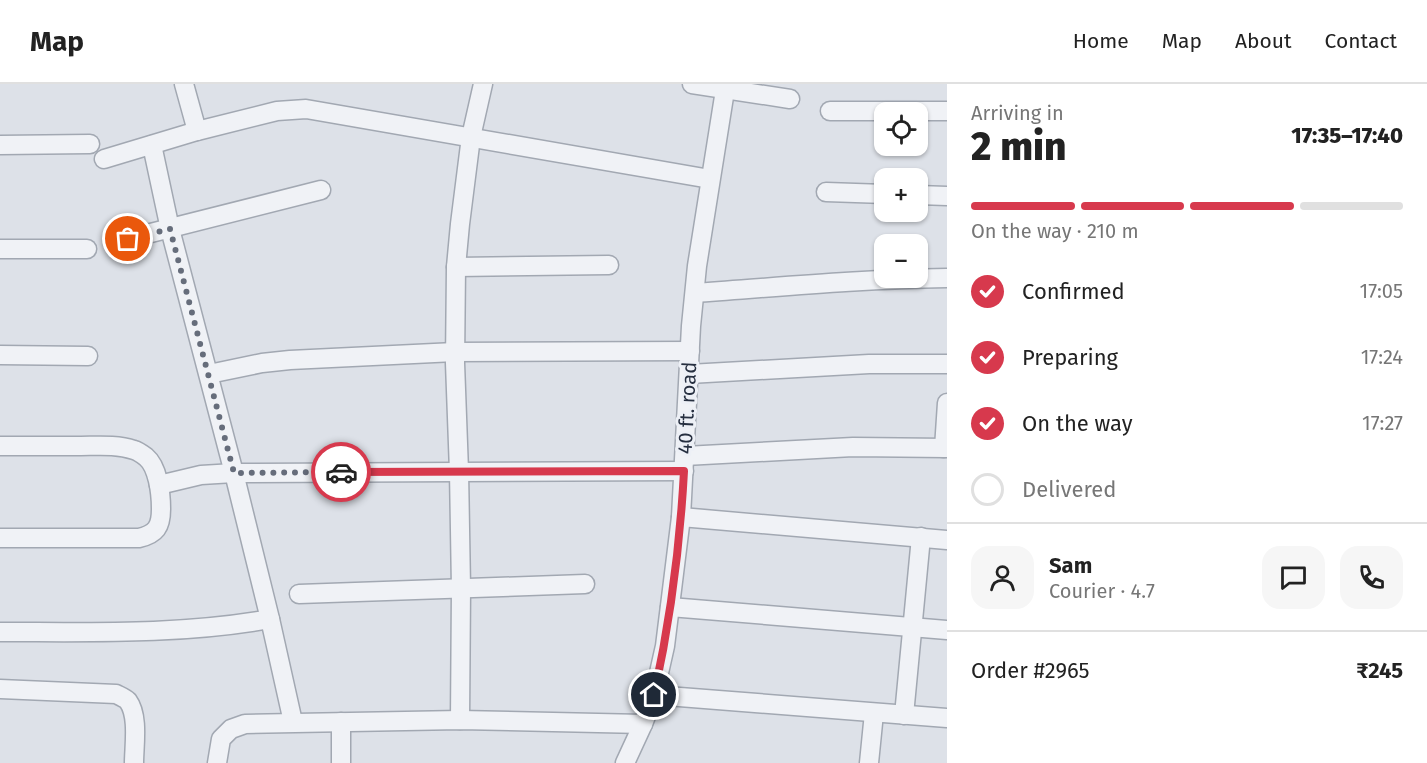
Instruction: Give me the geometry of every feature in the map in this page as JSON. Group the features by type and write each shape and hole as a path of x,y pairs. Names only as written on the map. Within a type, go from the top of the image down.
{"street":[{"path":"184,84 197,131"},
{"path":"460,720 461,588 455,352 456,267 471,137 483,84"},
{"path":"692,84 726,87 790,99"},
{"name":"40 ft. road","path":"625,763 654,695 670,607 681,517 696,266 726,87"},
{"path":"104,159 197,131 277,111 306,109 710,179"},
{"path":"830,111 947,111"},
{"path":"0,145 90,144"},
{"path":"152,145 170,229 234,473 293,722"},
{"path":"128,239 321,190"},
{"path":"826,192 874,194"},
{"path":"928,195 947,196"},
{"path":"0,249 87,249"},
{"path":"456,267 609,265"},
{"path":"695,293 814,283 947,278"},
{"path":"209,374 271,362 455,352 690,351"},
{"path":"0,355 88,356"},
{"path":"689,374 869,364 947,364"},
{"path":"159,485 201,476 234,473 459,471 684,463 853,447 945,448 947,403"},
{"path":"0,446 107,446 136,450 148,458 154,470 159,485 161,508 157,529 150,535 139,538 0,538"},
{"path":"681,517 947,540"},
{"path":"904,715 921,537"},
{"path":"299,594 585,584"},
{"path":"670,607 947,630"},
{"path":"0,632 153,631 235,625 270,619"},
{"path":"0,689 107,693 116,694 127,700 135,724 134,763"},
{"path":"654,695 947,718"},
{"path":"869,763 874,713"},
{"path":"217,763 221,739 231,729 245,724 460,720 643,724"},
{"path":"341,722 341,763"}],"way so far":[{"path":"128,239 170,229 234,473 341,472"}],"route":[{"path":"341,472 684,471 681,517 664,646 654,695"}]}
